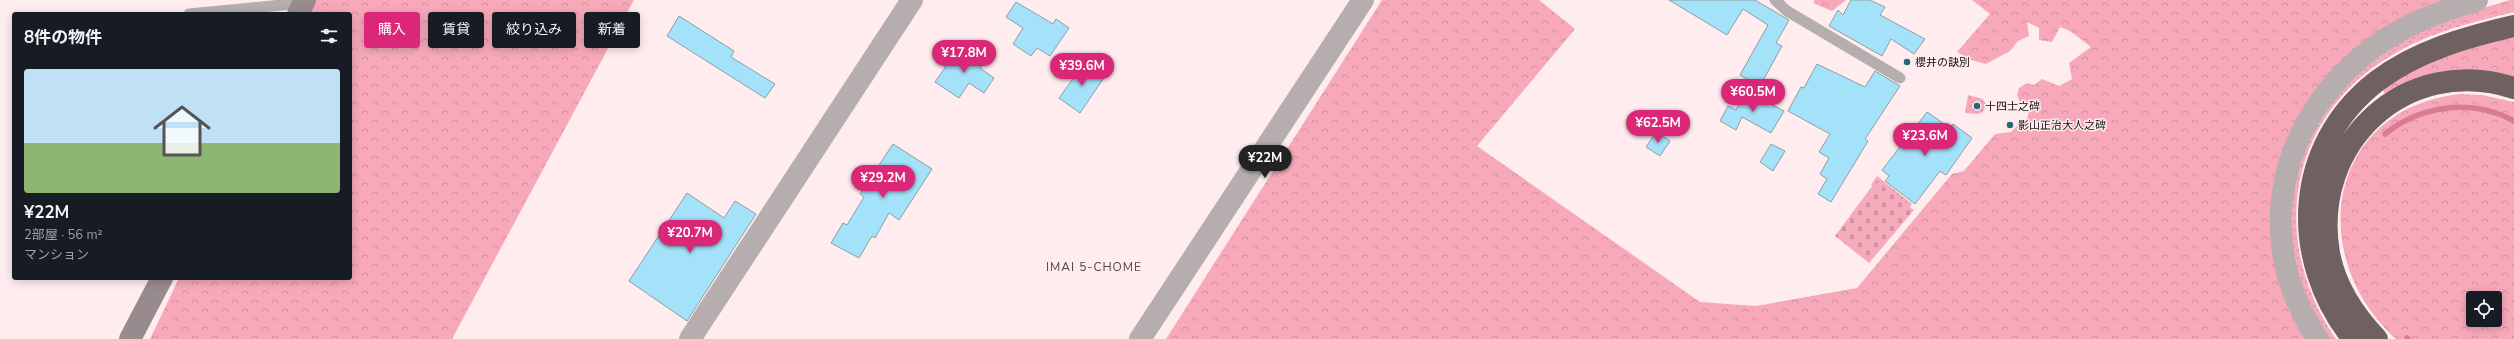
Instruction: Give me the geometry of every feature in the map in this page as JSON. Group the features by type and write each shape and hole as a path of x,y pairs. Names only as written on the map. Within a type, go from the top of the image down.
{"highway":[{"path":"2353,339 2333,311 2324,295 2316,274 2310,246 2308,216 2312,186 2319,160 2327,142 2351,106 2390,72 2420,56 2453,42 2514,26"},
{"path":"2377,339 2346,299 2335,275 2329,253 2327,202 2336,170 2343,154 2362,126 2375,114 2388,104 2418,88 2435,84 2469,80 2485,81 2514,88"}],"main road":[{"path":"130,339 161,280"}],"street":[{"path":"690,339 912,0"},
{"path":"1140,339 1363,0"},
{"path":"2318,339 2291,286 2280,237 2282,194 2296,145 2322,99 2350,66 2366,53 2400,30 2421,19 2477,0"}],"lane":[{"path":"1775,0 1787,11 1900,78"},
{"path":"216,12 302,6"}],"green space":[{"path":"311,0 634,0 628,12 584,12 584,48 608,48 452,339 150,339 178,280 352,280 352,12 306,12"},
{"path":"1382,0 1539,0 1575,29 1477,146 1700,302 1756,306 1857,288 1952,174 1964,171 1995,134 2011,132 2020,123 2026,121 2032,103 2020,102 2017,95 2019,88 2027,83 2034,85 2042,79 2059,86 2072,79 2069,63 2091,47 2070,31 2060,27 2052,42 2039,40 2039,28 2027,22 2029,36 2018,41 2010,51 1986,64 1971,60 1957,52 1990,14 1972,0 2448,0 2398,20 2278,172 2309,339 1166,339"},
{"path":"1815,0 1846,0 1832,11 1813,3"},
{"path":"2514,0 2514,9 2459,25 2456,16"},
{"path":"2514,9 2514,12 2468,24 2437,34 2408,46 2394,54 2358,80 2330,110 2311,145 2299,183 2296,222 2301,262 2315,301 2336,339 2326,339 2296,276 2288,211 2305,145 2343,85 2409,34 2457,18 2459,25"},
{"path":"2514,35 2514,78 2477,71 2462,71 2434,76 2386,95 2382,89 2414,70 2446,56"},
{"path":"2460,94 2482,95 2514,102 2514,339 2396,339 2367,306 2349,268 2341,229 2344,191 2357,156 2381,127 2415,105"},
{"path":"1968,95 1983,99 1986,104 1983,112 1978,114 1965,113"},
{"path":"1877,176 1912,204 1909,207 1876,181 1873,186 1871,185"},
{"path":"1876,181 1914,210 1869,263 1835,236"}],"building":[{"path":"1669,0 1755,0 1789,20 1776,43 1782,46 1760,86 1740,75 1768,25 1743,9 1727,35"},
{"path":"1851,0 1870,0 1885,7 1880,15 1925,39 1914,54 1891,39 1882,56 1829,26 1838,10 1843,15"},
{"path":"1016,2 1053,24 1056,19 1069,28 1050,56 1037,48 1031,56 1013,44 1023,28 1006,17"},
{"path":"679,16 734,51 731,57 775,84 765,98 667,36"},
{"path":"960,46 984,63 980,68 994,78 984,93 969,83 959,98 935,82"},
{"path":"1085,62 1105,76 1080,113 1059,98"},
{"path":"1817,64 1865,87 1875,71 1900,86 1865,139 1868,141 1831,202 1818,194 1827,179 1820,174 1829,158 1819,152 1830,134 1788,111 1801,87 1804,88"},
{"path":"1746,91 1784,111 1771,133 1742,117 1736,130 1720,121 1728,106 1736,110"},
{"path":"1927,112 1950,128 1953,124 1972,138 1946,175 1940,171 1915,204 1885,181 1889,176 1882,170"},
{"path":"1656,132 1670,141 1660,156 1646,147"},
{"path":"893,144 932,169 899,220 889,213 875,238 872,236 859,258 831,243 843,223 847,225 864,197 860,194"},
{"path":"1771,144 1785,151 1773,171 1760,162"},
{"path":"687,193 724,218 735,201 756,214 687,321 629,281"}],"waterway":[{"path":"2385,134 2399,124 2415,116 2448,108 2465,107 2482,109 2514,121"}],"place":[{"name":"櫻井の訣別","path":"1907,62"},
{"name":"十四士之碑","path":"1977,106"},
{"name":"影山正治大人之碑","path":"2010,125"}],"district":[{"name":"IMAI 5-CHOME","path":"1094,267"}]}
